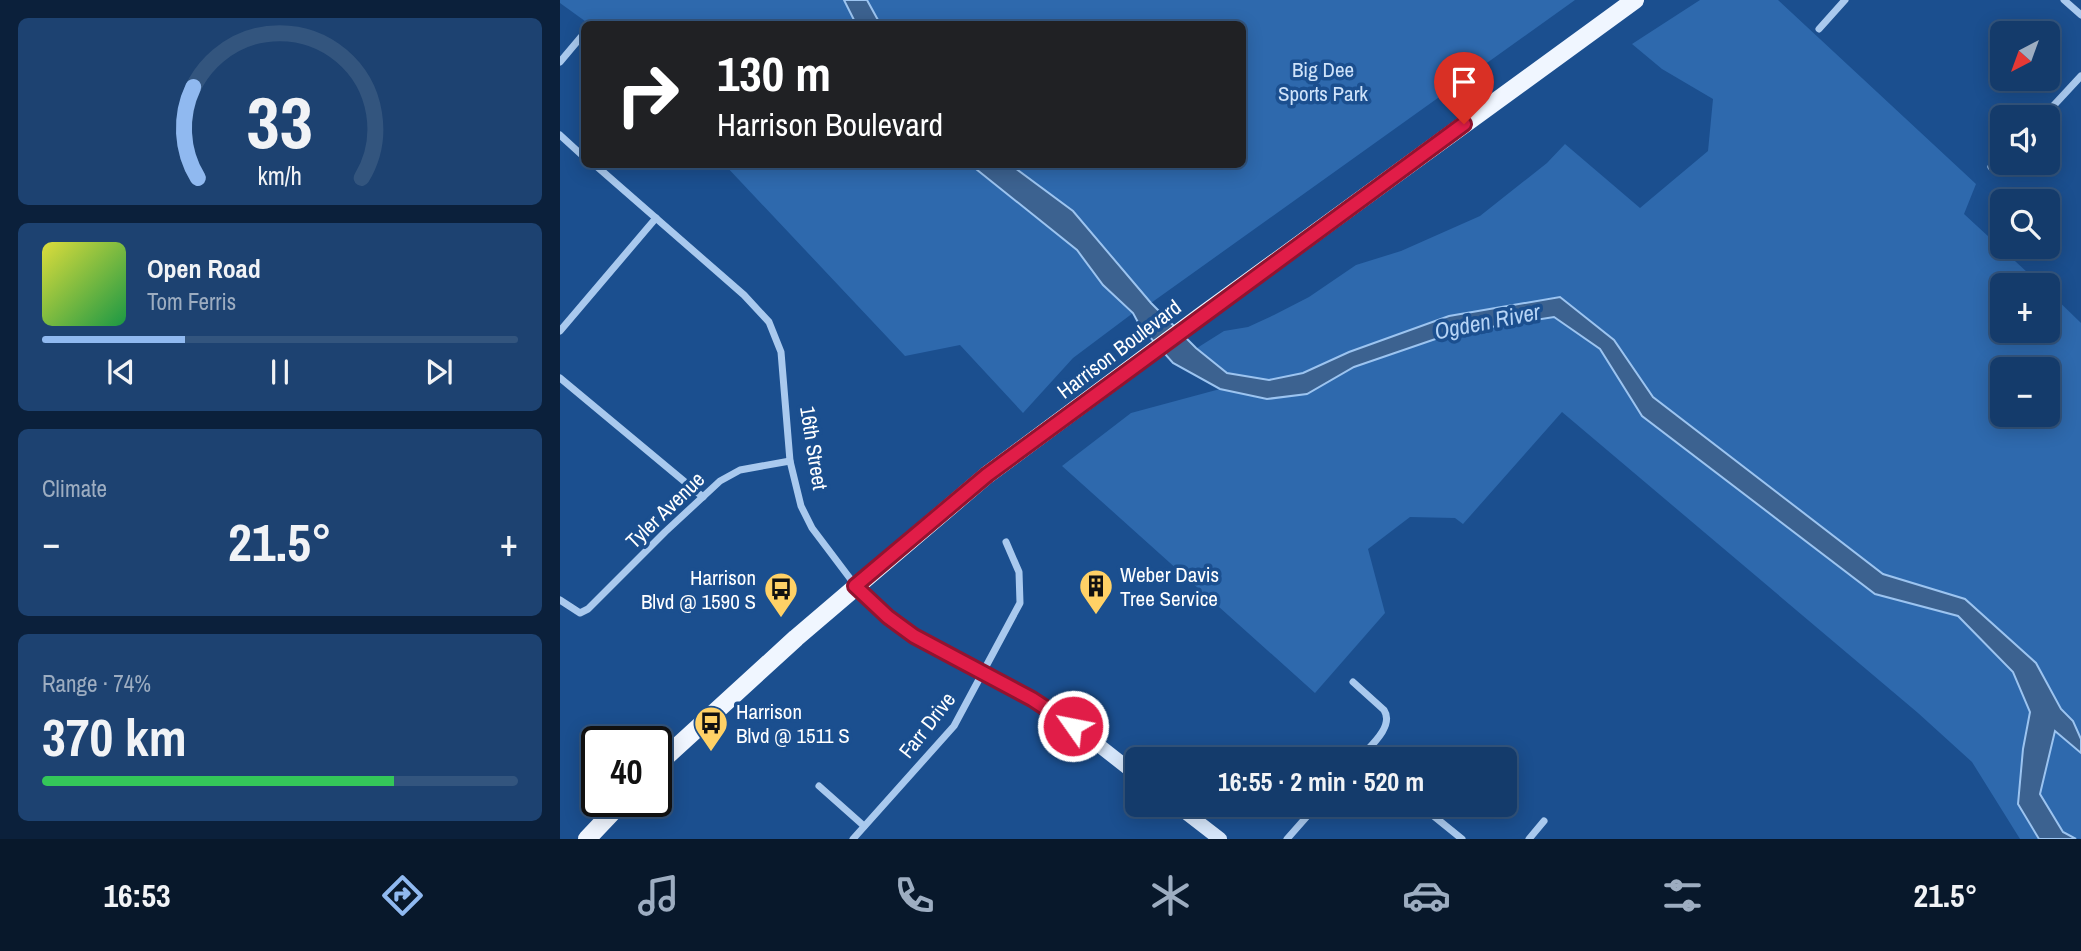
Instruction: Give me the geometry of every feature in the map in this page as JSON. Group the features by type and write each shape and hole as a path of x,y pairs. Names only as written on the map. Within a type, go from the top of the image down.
{"main road":[{"name":"Harrison Boulevard","path":"672,751 855,586 987,475 1635,0"},
{"path":"587,839 608,817"}],"street":[{"path":"1819,29 1845,0"},
{"path":"2064,0 2081,15"},
{"path":"560,62 581,37"},
{"path":"2054,105 2081,76"},
{"path":"560,135 581,154"},
{"name":"16th Street","path":"599,168 744,295 769,322 781,352 790,461 802,506 812,528 855,586 888,617 914,636 1032,699 1125,766"},
{"path":"560,331 656,218"},
{"path":"560,378 703,497"},
{"name":"Tyler Avenue","path":"560,600 580,613 588,610 720,481 740,470 790,461"},
{"name":"Farr Drive","path":"853,839 954,726 984,673 1020,603 1018,572 1006,542"},
{"path":"1353,682 1388,715 1388,721 1370,747"},
{"path":"819,786 864,826"},
{"path":"1192,817 1220,839"},
{"path":"1287,839 1306,817"},
{"path":"1435,817 1462,839"},
{"path":"1529,839 1544,821"}],"green space":[{"path":"560,0 844,0 854,21 585,21 560,3"},
{"name":"Big Dee Sports Park","path":"867,0 1575,0 1151,303 1073,211 1015,168 1246,168 1246,21 878,20"},
{"path":"1700,0 1778,0 1976,184 1964,214 1990,238 1990,259 2013,259 2028,273 1990,273 1990,343 2060,343 2060,303 2081,323 2081,839 2061,829 2040,794 2061,709 1965,599 1883,574 1653,397 1614,340 1560,297 1449,316 1349,352 1303,373 1269,380 1227,373 1197,348 1224,331 1248,327 1309,297 1356,265 1401,251 1480,216 1547,163 1565,144 1640,208 1708,151 1713,99 1662,69 1632,44"},
{"path":"728,168 975,168 1077,250 1103,285 1133,313 1073,358 1023,413 960,345 905,356"},
{"path":"1554,317 1600,349 1642,416 1875,594 1957,616 2013,672 2030,712 2023,749 2018,804 2039,839 2020,839 1972,762 1918,713 1562,412 1463,524 1455,518 1410,517 1368,549 1385,613 1315,693 1062,466 1131,413 1220,389 1267,399 1307,394 1354,367 1453,333"}],"water":[{"path":"844,0 867,0 879,21 854,21"},
{"name":"Ogden River","path":"975,168 1015,168 1073,211 1151,303 1196,348 1227,373 1269,380 1303,373 1349,352 1449,316 1560,297 1614,340 1653,397 1883,574 1965,599 2036,663 2061,709 2073,721 2081,739 2081,753 2055,731 2040,794 2063,832 2076,839 2039,839 2018,804 2023,749 2030,712 2013,672 1958,616 1875,594 1642,416 1600,349 1554,317 1453,333 1354,367 1307,394 1267,399 1220,389 1173,363 1140,326 1133,313 1103,285 1077,250"}],"place":[{"name":"Weber Davis Tree Service","path":"1096,616"},
{"name":"Harrison Blvd @ 1590 S","path":"781,619"},
{"name":"Harrison Blvd @ 1511 S","path":"711,753"}],"route":[{"path":"1073,726 1032,699 914,636 888,617 855,586 987,475 1464,124"}]}
